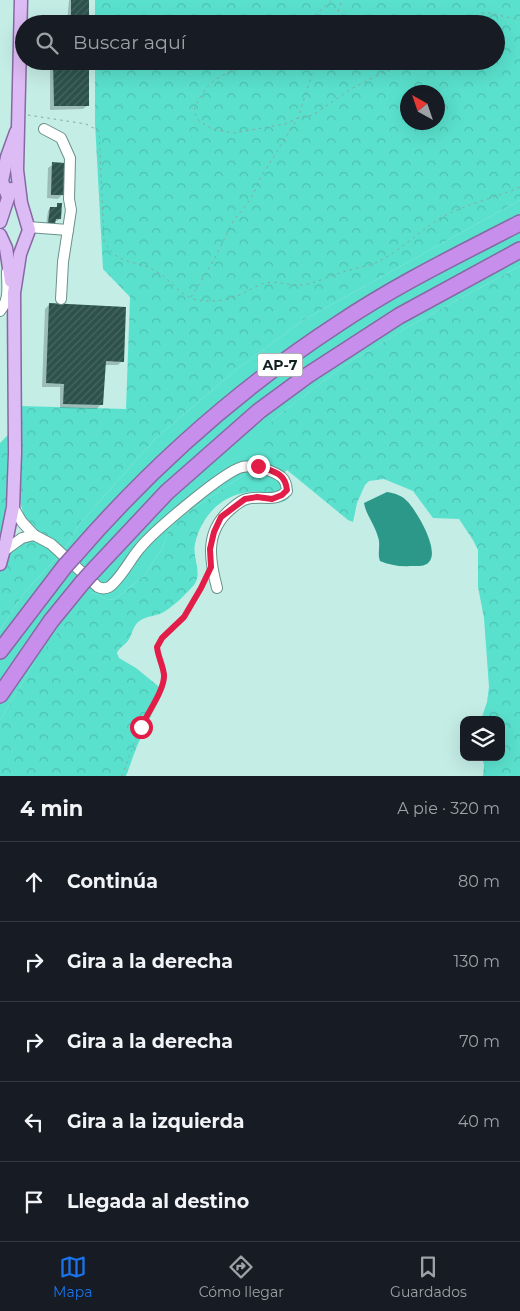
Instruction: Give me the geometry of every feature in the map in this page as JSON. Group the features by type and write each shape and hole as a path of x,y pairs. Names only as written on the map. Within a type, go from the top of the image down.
{"highway":[{"name":"AP-7","path":"0,651 70,560 112,514 157,468 231,402 290,357 379,298 520,223"},
{"name":"AP-7","path":"0,695 51,621 86,578 167,492 259,411 324,364 399,316 520,250"}],"main road":[{"path":"21,0 21,15"},
{"path":"0,564 13,507 15,453 14,294 17,268 26,228 17,170 20,70"},
{"path":"8,197 1,181 19,120"},
{"path":"1,220 17,170"},
{"path":"1,220 8,214 14,213 26,228"},
{"path":"1,237 14,244 26,228"},
{"path":"1,237 8,258 14,294"}],"street":[{"path":"44,129 60,138 70,158 69,199 71,210 63,262 61,299"},
{"path":"26,228 68,230"},
{"path":"0,311 5,305 8,296 8,258"},
{"path":"13,507 22,522 34,535 51,544 102,589 108,588 114,583 141,546 155,532 221,479 241,467 258,466 282,476 286,482 287,490 282,495 272,499 257,497 245,499 221,517 214,532 210,549 211,567 217,588"},
{"path":"4,551 22,538 34,535"}],"path":[{"path":"315,15 332,0"},
{"path":"337,15 342,0"},
{"path":"480,15 481,13 498,15"},
{"path":"505,17 520,20"},
{"path":"236,70 223,75 211,83 200,95 194,110 198,120 212,129 234,133 285,124 313,114 351,89 390,70"},
{"path":"190,298 214,260 233,221 251,199 261,178 298,118 313,70"},
{"path":"19,120 34,115 86,124 99,131 104,241 108,249 118,258 129,263 145,265 160,272 190,298 204,301 225,300 266,283 280,282 299,285 322,280 342,272 375,263 438,220 482,200 520,187"},
{"path":"122,776 141,727 164,681 157,647 186,613 211,567"}],"green space":[{"path":"95,0 520,0 520,200 302,321 237,369 155,439 81,522 64,550 24,593 0,630 0,541 40,533 25,519 20,502 21,406 126,409 130,297 103,269 95,123 95,70 505,70 505,15 95,15"},
{"path":"520,200 520,266 415,323 346,364 272,420 258,466 179,518 168,531 163,547 144,576 115,599 108,600 92,592 31,668 0,720 0,630 24,593 64,550 81,522 155,439 237,369 302,321"},
{"path":"520,266 520,776 483,776 483,761 505,761 505,716 482,716 489,687 484,618 478,587 478,550 459,519 433,518 413,491 384,479 369,481 365,485 357,503 353,522 348,520 287,470 284,473 291,487 291,492 286,500 275,503 266,502 263,493 244,493 226,499 212,511 201,526 195,544 198,575 194,585 179,600 160,614 138,622 127,642 118,651 119,658 136,668 163,690 137,746 126,776 0,776 0,720 31,668 77,607 92,592 108,600 115,599 144,576 163,547 168,531 179,518 258,466 265,436 272,420 346,364 415,323"},
{"path":"8,435 6,499 0,536 0,443"}],"shaded area":[{"path":"387,492 399,495 406,500 422,522 432,549 432,556 427,564 403,566 391,565 380,561 378,537 364,503"}],"building":[{"path":"71,0 89,0 89,15 71,15"},
{"path":"53,70 89,70 89,106 54,106"},
{"path":"52,162 65,163 64,195 51,195"},
{"path":"57,203 62,203 61,219 56,219 55,224 48,223 50,207 57,207"},
{"path":"49,303 126,307 124,362 106,361 103,405 63,404 64,384 46,383"}],"route":[{"path":"141,727 164,681 157,647 162,638 184,617 201,588 211,567 210,549 214,532 221,517 245,499 257,497 272,499 282,495 287,490 286,482 282,476 258,466"}]}
